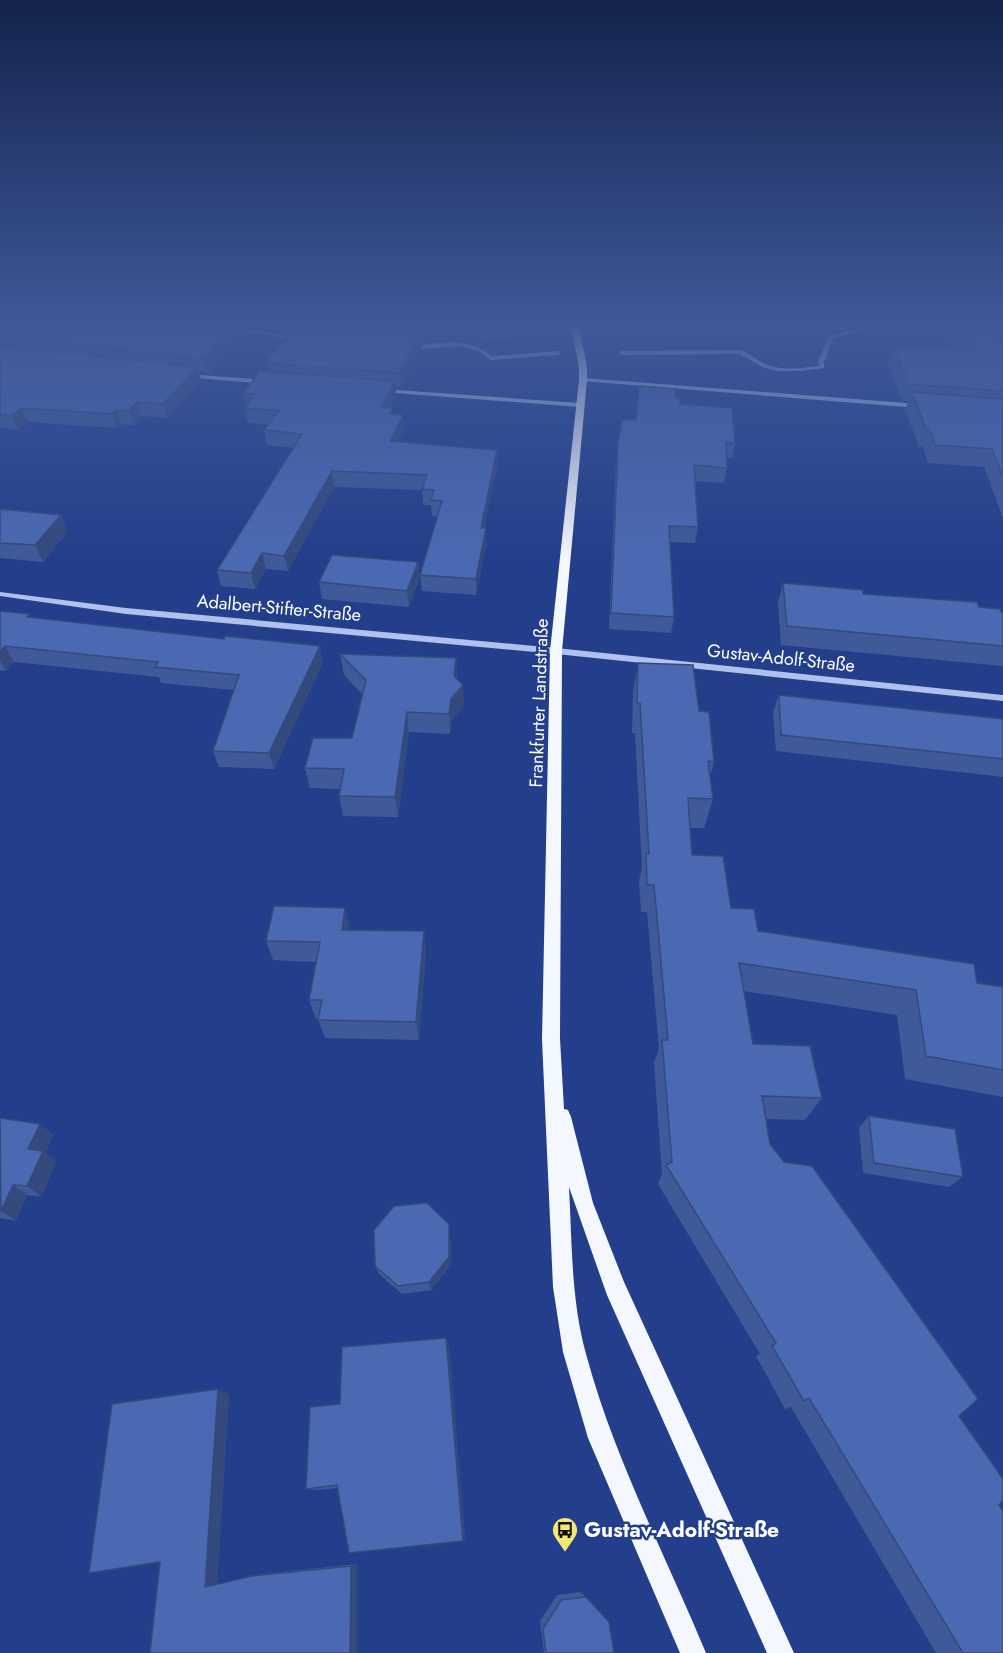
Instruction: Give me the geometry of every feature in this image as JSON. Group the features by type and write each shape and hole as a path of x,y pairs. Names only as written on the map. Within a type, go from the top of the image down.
{"main road":[{"name":"Frankfurter Landstraße","path":"552,1082 556,651 580,405"},
{"path":"552,1082 564,1287 574,1352 600,1438 693,1653"},
{"path":"552,1082 583,1203 615,1287 781,1653"}],"street":[{"path":"568,404 580,405"},
{"path":"896,404 933,407"},
{"name":"Adalbert-Stifter-Straße","path":"0,594 126,611 556,651"},
{"name":"Gustav-Adolf-Straße","path":"556,651 1003,698"}],"building":[{"path":"0,404 135,404 129,411 116,410 112,414 22,408 11,416 0,414"},
{"path":"248,404 383,404 381,407 393,408 389,414 403,415 390,441 497,450 481,528 486,528 476,579 420,575 442,501 431,500 434,490 422,489 427,475 332,471 284,556 262,553 251,573 217,570 302,434 264,430 279,411 245,408"},
{"path":"637,404 682,404 732,408 735,443 726,442 727,468 694,465 698,527 669,526 674,617 611,613 618,444 622,419 636,420"},
{"path":"917,404 1003,404 1003,477 992,449 935,445 930,430 926,429"},
{"path":"0,509 61,515 35,545 0,543"},
{"path":"332,555 418,562 407,591 319,582"},
{"path":"783,583 863,590 863,594 977,602 979,607 1000,609 1003,613 1003,646 787,626"},
{"path":"0,611 30,614 27,617 224,639 225,636 320,646 269,753 213,751 239,675 155,667 158,662 5,646 0,651"},
{"path":"340,654 456,658 454,676 463,685 451,699 449,714 407,712 395,797 339,796 344,769 305,768 313,738 352,738 366,680"},
{"path":"638,663 693,665 699,711 709,712 714,762 708,761 713,799 688,798 692,855 723,856 731,908 754,909 758,931 974,964 977,983 1003,987 1003,1070 926,1056 916,990 739,963 753,1044 810,1046 822,1098 762,1096 770,1144 784,1162 812,1166 978,1399 959,1416 1003,1479 1003,1500 999,1505 1003,1511 1003,1653 963,1653 809,1398 804,1401 772,1346 776,1343 666,1165 672,1162 662,1040 668,1040 654,885 647,885 646,853 649,854 640,703 637,703"},
{"path":"779,695 1003,719 1003,759 781,735"},
{"path":"274,906 345,908 342,930 424,931 416,1022 318,1020 322,1000 309,1000 320,942 266,941"},
{"path":"869,1116 955,1129 963,1177 874,1163"},
{"path":"0,1118 40,1124 28,1149 43,1151 27,1186 13,1185 1,1211"},
{"path":"427,1203 449,1224 449,1257 429,1282 398,1286 375,1266 374,1230 394,1206"},
{"path":"446,1338 463,1541 349,1553 337,1485 306,1489 310,1407 340,1404 342,1347"},
{"path":"218,1389 205,1587 252,1576 351,1566 350,1653 150,1653 160,1562 89,1573 112,1404"},
{"path":"586,1597 609,1622 614,1653 546,1653 543,1629 561,1600"}],"place":[{"name":"Gustav-Adolf-Straße","path":"565,1553"}]}
